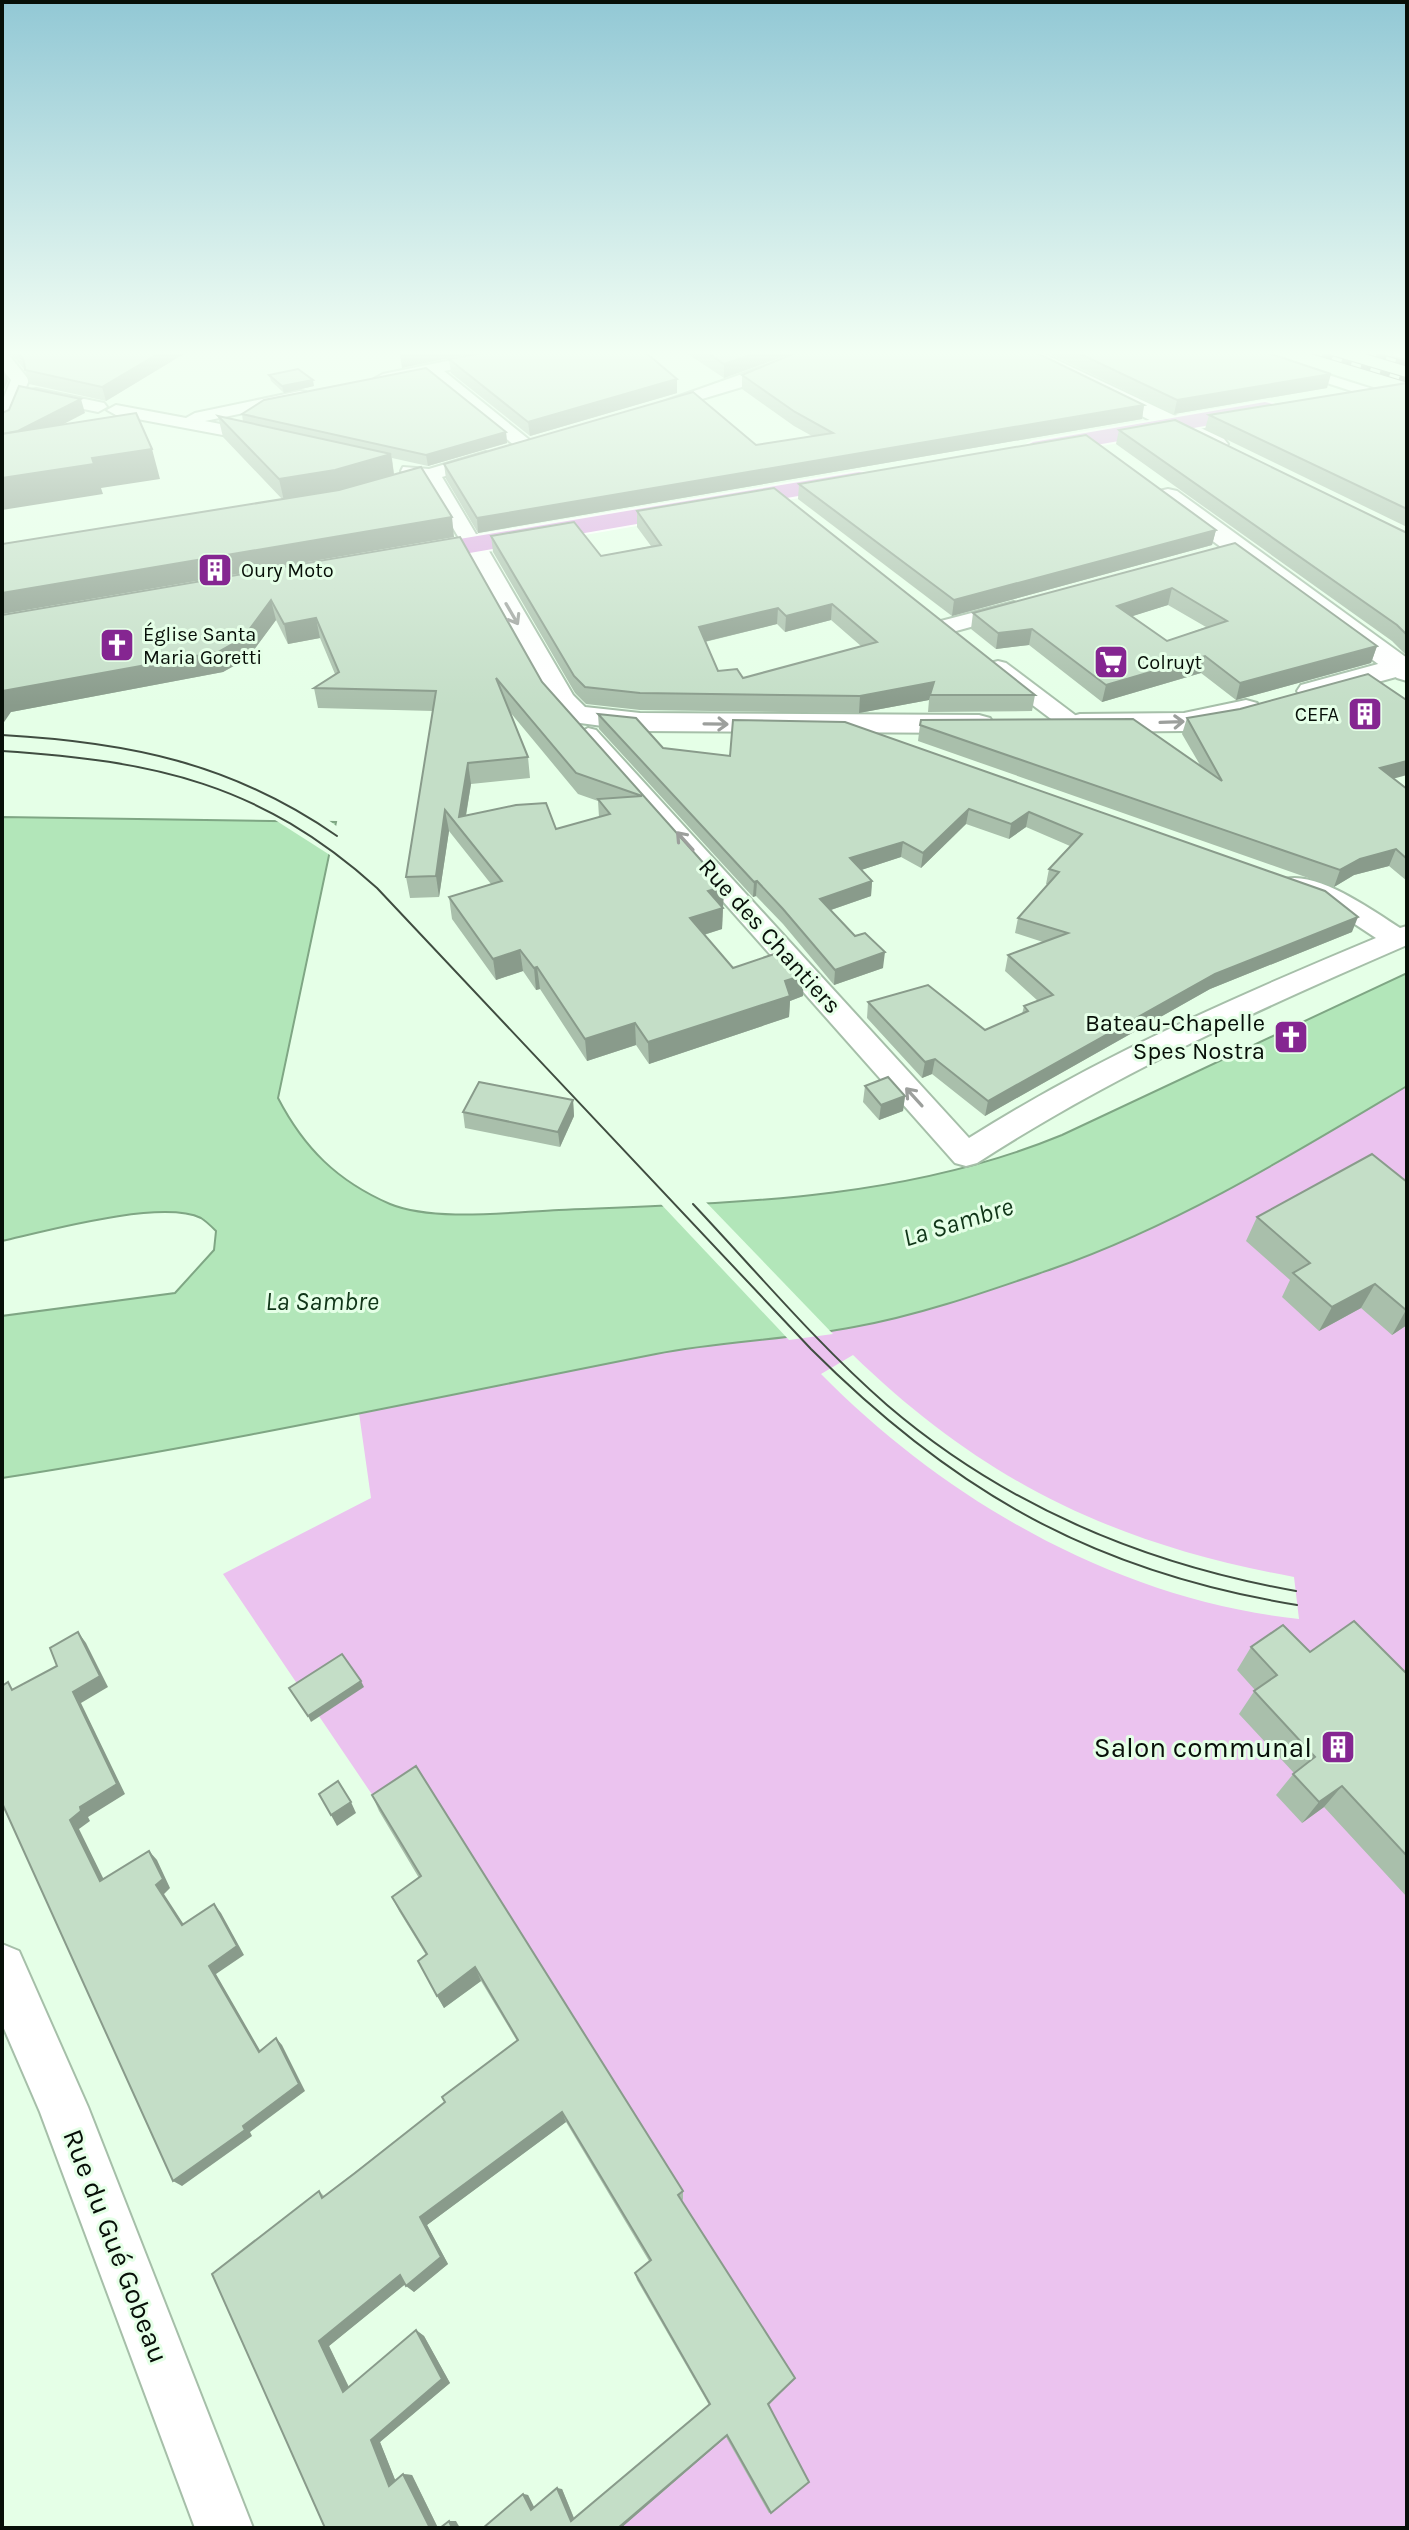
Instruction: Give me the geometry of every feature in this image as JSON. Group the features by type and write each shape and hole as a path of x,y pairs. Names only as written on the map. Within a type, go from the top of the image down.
{"main road":[{"path":"378,560 885,475"}],"street":[{"path":"408,470 431,475 561,700 576,715 640,722 841,725 1210,718 1405,668"},
{"path":"372,492 447,470"},
{"path":"1150,483 1405,668"},
{"path":"778,493 801,513"},
{"path":"1208,555 1239,547"},
{"path":"945,627 1038,601"},
{"path":"923,609 1071,723"},
{"name":"Rue des Chantiers","path":"576,715 581,727 966,1155 1041,1107 1218,1017 1402,937"},
{"path":"841,725 902,747"},
{"path":"1264,874 1339,901 1402,937"},
{"name":"Rue du Gué Gobeau","path":"2,1968 63,2107 224,2528"}],"shaded area":[{"path":"1407,1086 1407,2528 592,2528 735,2393 373,1796 223,1574 371,1498 359,1413 667,1351 855,1327 952,1302 1056,1268 1143,1233 1278,1163","holes":["853,1355 902,1400 952,1439 1003,1472 1055,1501 1110,1526 1229,1563 1294,1577 1299,1619 1232,1608 1166,1591 1101,1567 1039,1537 979,1502 923,1463 870,1420 821,1374"]}],"water":[{"name":"La Sambre","path":"2,817 336,822 278,1098 299,1132 338,1174 371,1195 408,1210 473,1214 751,1201 878,1186 940,1174 1062,1135 1407,973 1407,1086 1234,1186 1145,1231 1052,1269 929,1309 829,1331 656,1354 248,1435 2,1478 2,1316 175,1293 214,1250 216,1231 201,1218 183,1213 159,1212 74,1224 2,1241"}],"pier":[{"path":"272,818 327,819 339,828 333,857"},
{"path":"703,1199 833,1334 789,1340 659,1202"}],"building":[{"path":"2,470 54,470 2,478"},
{"path":"270,470 335,470 279,479"},
{"path":"410,470 423,470 452,517 2,593 2,544 339,490"},
{"path":"448,470 760,470 477,518"},
{"path":"881,470 1134,470 1216,530 954,600 799,484"},
{"path":"1176,470 1278,470 1407,533 1407,635"},
{"path":"1325,470 1407,470 1407,509"},
{"path":"774,488 1035,695 930,695 934,682 860,696 640,693 585,687 574,676 491,536 574,522 601,556 661,545 637,511","holes":["832,604 877,642 743,678 737,669 718,671 699,627 778,608 786,616"]},
{"path":"460,537 542,682 724,886 708,891 723,908 690,918 733,968 783,951 804,975 785,981 790,996 648,1042 635,1023 585,1039 537,967 534,968 520,950 493,959 449,897 502,881 445,810 436,876 406,877 436,691 314,688 339,672 316,618 284,624 271,600 243,638 218,652 2,693 2,615","holes":["496,678 576,773 642,796 598,799 610,814 556,829 546,803 516,805 459,817 468,763 528,757"]},
{"path":"1235,543 1377,646 1240,683 1205,656 1106,685 1032,629 998,633 973,613","holes":["1172,588 1227,621 1167,641 1117,606"]},
{"path":"1368,674 1407,699 1407,761 1380,768 1407,789 1407,859 1396,849 1360,859 1340,870 920,725 921,720 1133,719 1222,781 1187,718 1240,709"},
{"path":"598,714 636,718 663,748 730,756 733,720 845,722 1325,891 1358,917 1215,974 988,1101 935,1059 925,1062 868,1002 928,985 985,1030 1028,1011 1024,1006 1053,995 1008,955 1068,933 1018,918 1059,872 1049,869 1082,834 1029,812 1011,824 969,809 923,853 903,842 850,858 872,881 820,899 855,936 865,933 885,952 835,970 783,909 757,881 754,882"},
{"path":"888,1077 905,1096 881,1105 865,1086"},
{"path":"479,1082 573,1100 558,1132 463,1112"},
{"path":"1372,1154 1407,1182 1407,1310 1375,1284 1332,1307 1293,1273 1310,1263 1257,1217"},
{"name":"Salon communal","path":"1354,1621 1407,1674 1407,1856 1342,1786 1319,1802 1293,1774 1315,1757 1254,1691 1277,1675 1251,1647 1283,1625 1310,1652"},
{"path":"78,1632 100,1676 73,1692 117,1784 80,1807 81,1811 70,1820 100,1881 149,1851 163,1879 156,1885 182,1925 214,1904 237,1946 209,1966 259,2052 276,2038 299,2084 243,2126 245,2130 173,2181 2,1803 2,1686 8,1682 12,1690 57,1666 50,1648"},
{"path":"342,1654 361,1681 308,1716 289,1688"},
{"path":"416,1766 683,2191 678,2195 795,2378 768,2404 809,2482 771,2513 727,2435 618,2528 483,2528 523,2494 531,2510 557,2488 571,2521 710,2404 635,2273 651,2260 562,2112 420,2217 441,2257 406,2286 400,2275 319,2341 343,2392 416,2330 442,2379 371,2440 389,2486 403,2474 430,2528 325,2528 212,2274 319,2191 322,2198 355,2173 445,2102 442,2097 518,2040 475,1967 437,1996 418,1961 427,1954 392,1897 421,1876 372,1795"},
{"path":"338,1781 351,1802 331,1815 319,1794"},
{"path":"449,2521 452,2528 440,2528"}],"tram line":[{"path":"2,735 93,743 177,761 258,790 337,836"},
{"path":"2,751 109,762 203,784 247,801 291,824 334,852 377,888 811,1349 919,1445 975,1485 1032,1519 1092,1547 1156,1571 1224,1590 1297,1605"},
{"path":"693,1204 861,1382 932,1441 979,1473 1079,1526 1131,1547 1185,1565 1296,1591"}],"place":[{"name":"Oury Moto","path":"215,570"},
{"name":"Église Santa Maria Goretti","path":"117,645"},
{"name":"Colruyt","path":"1111,662"},
{"name":"CEFA","path":"1365,714"},
{"name":"Bateau-Chapelle Spes Nostra","path":"1291,1037"},
{"name":"Salon communal","path":"1338,1747"}]}
